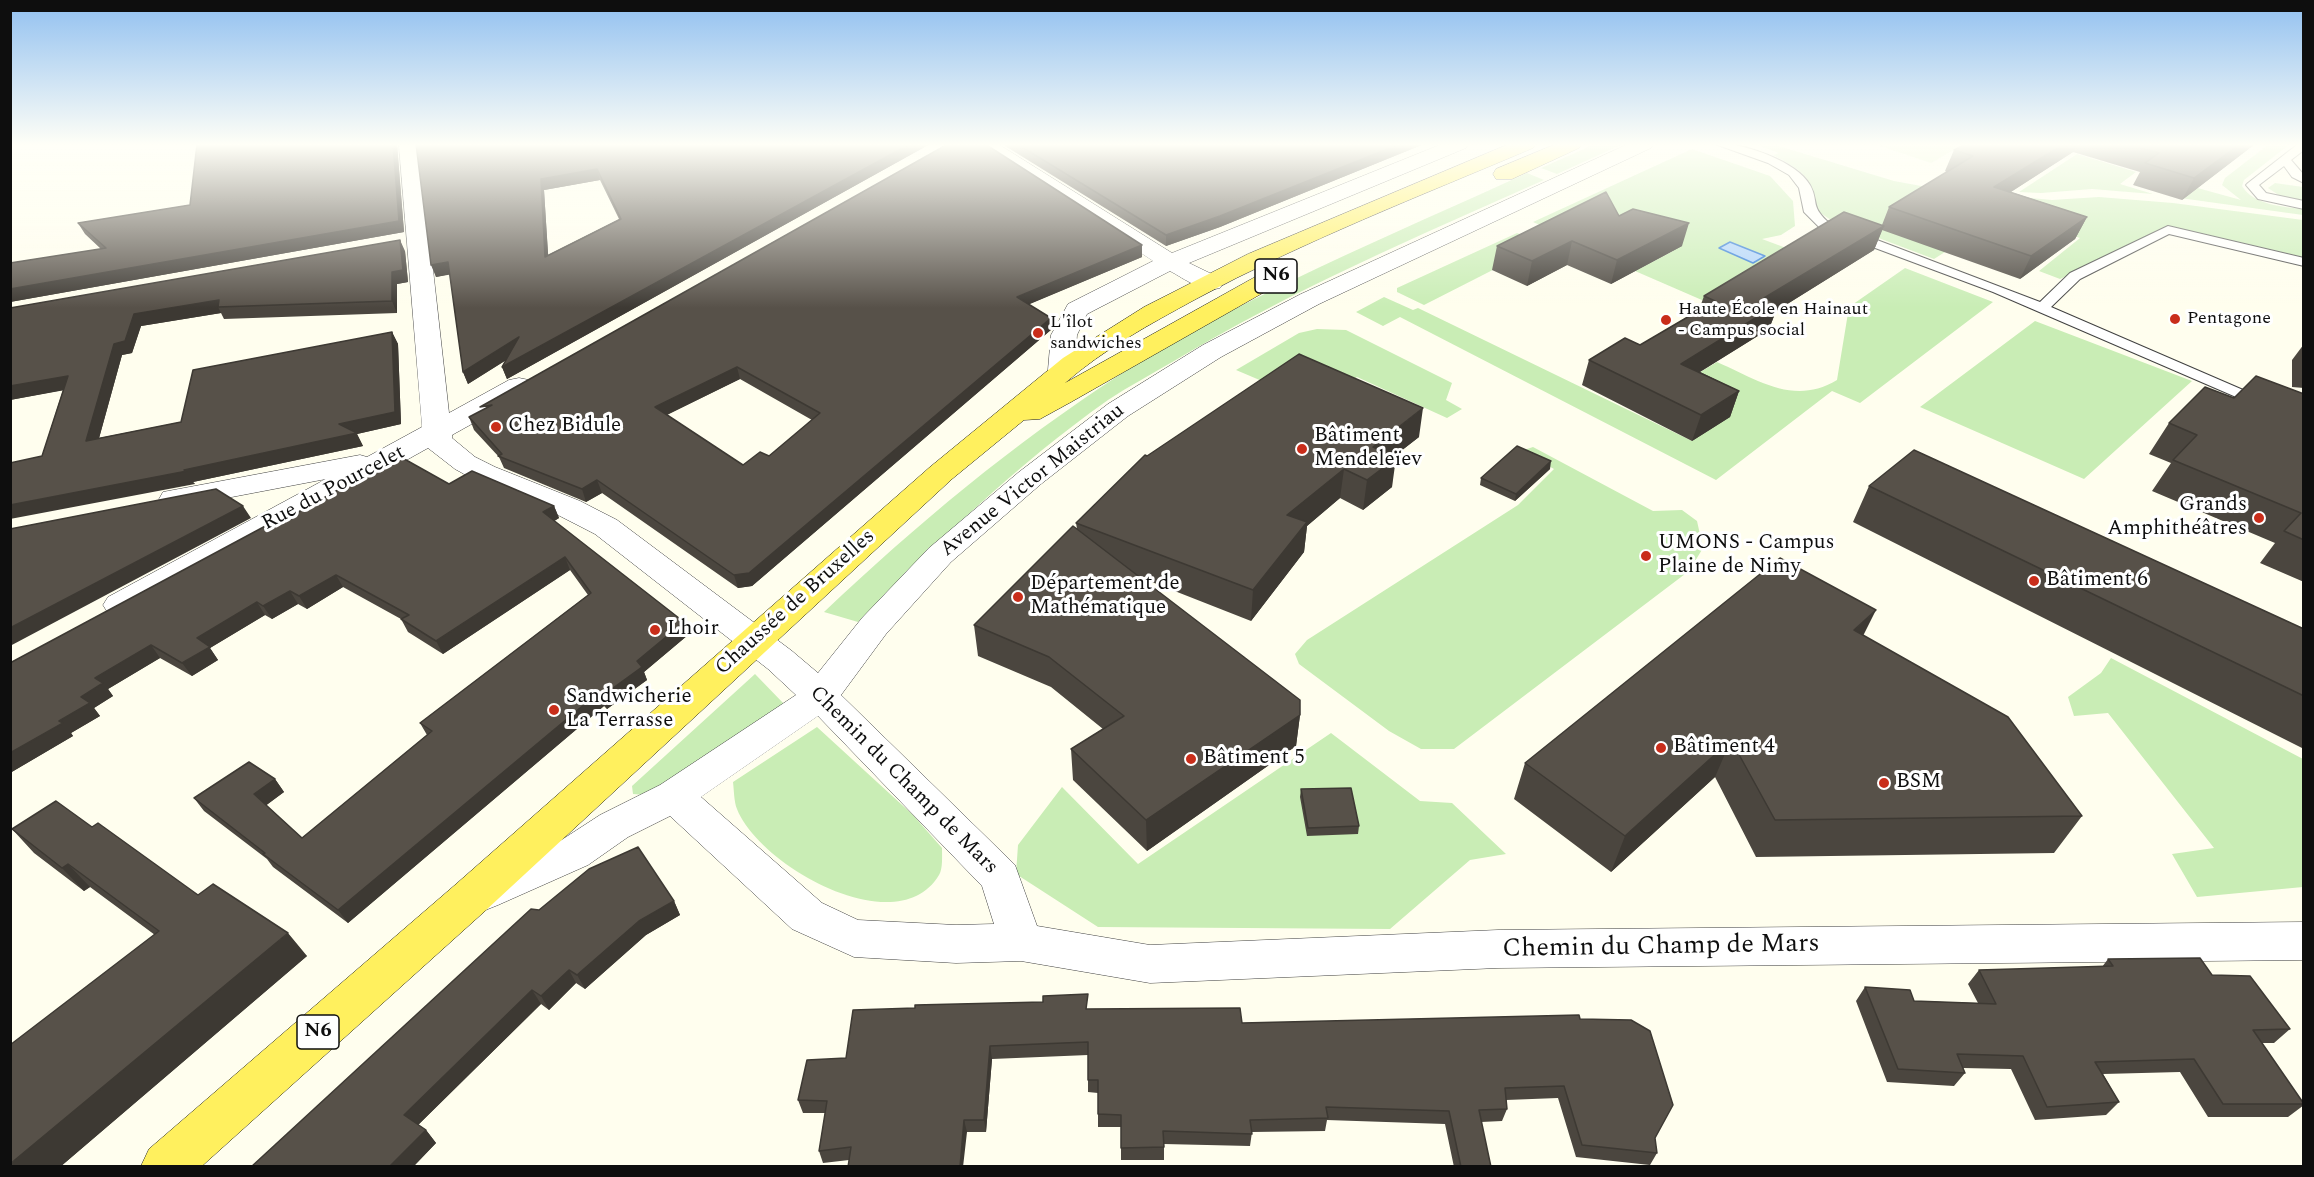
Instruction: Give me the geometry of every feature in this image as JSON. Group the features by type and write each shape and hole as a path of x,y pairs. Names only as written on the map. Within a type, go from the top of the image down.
{"main road":[{"name":"N6","path":"992,433 1060,370 1104,341 1273,252 1397,199"},
{"name":"Avenue Victor Maistriau","path":"992,433 1095,379 1173,331 1296,266 1448,199"},
{"name":"Chaussée de Bruxelles","path":"166,1167 470,898 941,473 992,433"}],"street":[{"path":"407,199 405,241 435,395 435,434"},
{"path":"1071,199 1170,262 1211,283"},
{"path":"1060,370 1064,335 1077,309 1170,262 1324,199"},
{"name":"Avenue Victor Maistriau","path":"820,696 874,626 940,555 1030,478 1118,410 1212,351 1310,299 1526,199"},
{"name":"Rue du Pourcelet","path":"94,619 435,434 544,372"},
{"name":"Chemin du Champ de Mars","path":"435,434 444,449 465,464 606,527 754,640 820,696 1000,878 1021,942"},
{"path":"150,504 388,459"},
{"name":"Chaussée de Bruxelles","path":"470,898 574,853 614,826 674,796 820,696"},
{"name":"Chemin du Champ de Mars","path":"674,796 807,916 854,938 956,944 1021,942 1150,964 1498,949 2304,941"}],"lane":[{"path":"1807,199 1810,212 1823,224 1998,289 2304,419"},
{"path":"2276,199 2304,205"},
{"path":"2041,309 2075,276 2168,230 2304,262"},
{"path":"2255,400 2304,403"}],"green space":[{"path":"1470,199 1502,199 1310,287 1219,335 1116,395 1041,451 978,505 858,622 824,612 967,486 1081,400 1219,317"},
{"path":"1583,199 1791,199 1795,226 1781,235 1762,239 1805,255 1718,307 1635,271 1673,251 1569,238 1533,222"},
{"path":"1815,199 2123,199 2173,203 2303,220 2303,257 2170,226 2060,279 2039,271 2080,238 2006,213 1934,259 1831,220 1816,210"},
{"path":"2187,199 2257,199 2278,206 2303,209 2303,215"},
{"path":"1517,233 1537,240 1534,249 1424,305 1397,292 1397,288"},
{"path":"1905,268 1993,302 1860,403 1832,391 1716,480 1400,317 1383,326 1356,312 1384,297 1413,310 1418,308 1692,441 1672,389 1717,362 1776,388 1806,391 1837,380 1849,307"},
{"path":"2035,321 2192,381 2084,479 1920,407"},
{"path":"1317,329 1346,330 1452,383 1446,400 1462,409 1447,418 1357,377 1335,391 1269,384 1236,370 1299,333"},
{"path":"1533,447 1653,511 1682,510 1697,521 1703,548 1689,571 1454,749 1421,749 1389,731 1299,664 1295,654 1307,640 1518,505 1554,469 1521,451"},
{"path":"2111,658 2303,759 2303,887 2197,897 2172,854 2214,848 2108,713 2074,716 2068,697 2101,673"},
{"path":"755,674 786,706 646,795 633,794 632,786"},
{"path":"817,727 913,815 942,848 939,875 919,894 893,902 863,899 831,889 800,873 772,853 750,831 737,809 733,782"},
{"path":"1331,733 1420,801 1452,803 1506,854 1470,860 1390,929 1098,927 1016,874 1018,845 1062,787 1138,864"}],"water":[{"path":"1730,242 1765,256 1753,263 1719,248"}],"building":[{"path":"191,199 397,199 399,221 10,289 10,263 106,248 78,223 190,205"},
{"path":"423,199 542,199 545,257 621,219 611,199 810,199 502,367 519,337 463,372 448,262 431,265"},
{"path":"850,199 1070,199 1142,245 1017,297 1051,318 749,573 734,575 597,480 582,489 498,456 502,454 469,417 492,405 480,407","holes":["737,367 820,413 769,456 760,452 743,465 655,407"]},
{"path":"1107,199 1263,199 1220,216 1166,235"},
{"path":"1592,199 1610,199 1619,216 1633,209 1689,223 1617,260 1572,241 1532,261 1497,246"},
{"path":"1902,199 2031,199 2087,217 2031,256 1889,207"},
{"path":"1844,212 1884,226 1764,298 1778,304 1681,364 1739,391 1701,415 1589,360 1625,338 1640,345 1715,301 1704,296"},
{"path":"400,240 403,270 392,272 392,301 218,307 219,300 134,314 125,341 114,344 86,441 181,422 193,370 392,332 395,412 339,424 357,433 184,470 187,471 10,505 10,463 42,456 68,376 10,386 10,308"},
{"path":"1299,354 1423,408 1373,447 1396,458 1367,480 1344,469 1287,515 1307,522 1253,590 1076,523 1145,455 1147,456"},
{"path":"2256,376 2304,394 2304,540 2284,531 2301,513 2173,460 2197,435 2169,423 2205,387 2234,398"},
{"path":"1517,446 1551,461 1516,494 1481,478"},
{"path":"1914,450 2304,629 2304,696 1869,486"},
{"path":"399,456 449,484 472,471 554,506 543,512 684,622 637,661 642,667 602,696 598,693 338,910 263,854 265,853 194,798 249,762 275,779 254,794 302,838 432,731 420,723 591,593 565,557 436,641 401,619 409,615 336,575 299,596 290,591 263,606 257,602 197,638 210,647 182,663 151,645 95,678 103,683 81,697 90,703 59,721 63,723 10,753 10,663 271,523 275,525"},
{"path":"216,489 243,506 10,628 10,529"},
{"path":"1073,526 1300,700 1300,715 1146,820 1071,749 1124,716 1049,657 974,625"},
{"path":"1780,558 1876,610 1854,630 2008,717 2082,816 1775,820 1731,740 1625,836 1525,763"},
{"path":"1351,788 1359,826 1308,828 1301,789"},
{"path":"56,801 92,827 98,823 198,895 213,884 288,933 10,1164 10,1045 159,931 68,864 62,868 12,829"},
{"path":"638,847 674,901 639,921 577,975 569,970 541,996 532,990 404,1115 426,1130 389,1167 251,1167 531,909 539,910 589,869"},
{"path":"2200,958 2212,975 2250,976 2290,1029 2253,1030 2304,1104 2223,1104 2194,1059 2095,1062 2119,1102 2047,1107 2023,1056 1957,1054 1965,1073 1898,1069 1865,987 1910,990 1914,1001 1996,1004 1979,970 2113,966 2108,959"},
{"path":"1088,994 1086,1009 1240,1008 1242,1023 1579,1015 1580,1019 1631,1020 1650,1031 1673,1105 1655,1138 1657,1153 1582,1145 1564,1086 1505,1088 1507,1109 1479,1110 1491,1167 1461,1167 1449,1111 1326,1107 1328,1118 1250,1120 1252,1134 1163,1131 1164,1147 1121,1148 1121,1115 1098,1114 1098,1080 1088,1080 1088,1042 990,1046 984,1120 964,1120 960,1167 848,1167 851,1147 819,1151 827,1101 798,1100 807,1060 846,1058 853,1010 915,1008 915,1005 1043,1002 1043,996"}],"place":[{"name":"Pentagone","path":"2175,319"},
{"name":"Haute École en Hainaut - Campus social","path":"1666,320"},
{"name":"L'îlot sandwiches","path":"1038,333"},
{"name":"Chez Bidule","path":"496,427"},
{"name":"Bâtiment Mendeleïev","path":"1302,449"},
{"name":"Grands Amphithéâtres","path":"2259,518"},
{"name":"UMONS - Campus Plaine de Nimy","path":"1646,556"},
{"name":"Bâtiment 6","path":"2034,581"},
{"name":"Département de Mathématique","path":"1018,597"},
{"name":"Lhoir","path":"655,630"},
{"name":"Sandwicherie La Terrasse","path":"554,710"},
{"name":"Bâtiment 4","path":"1661,748"},
{"name":"Bâtiment 5","path":"1191,759"},
{"name":"BSM","path":"1884,783"}]}
